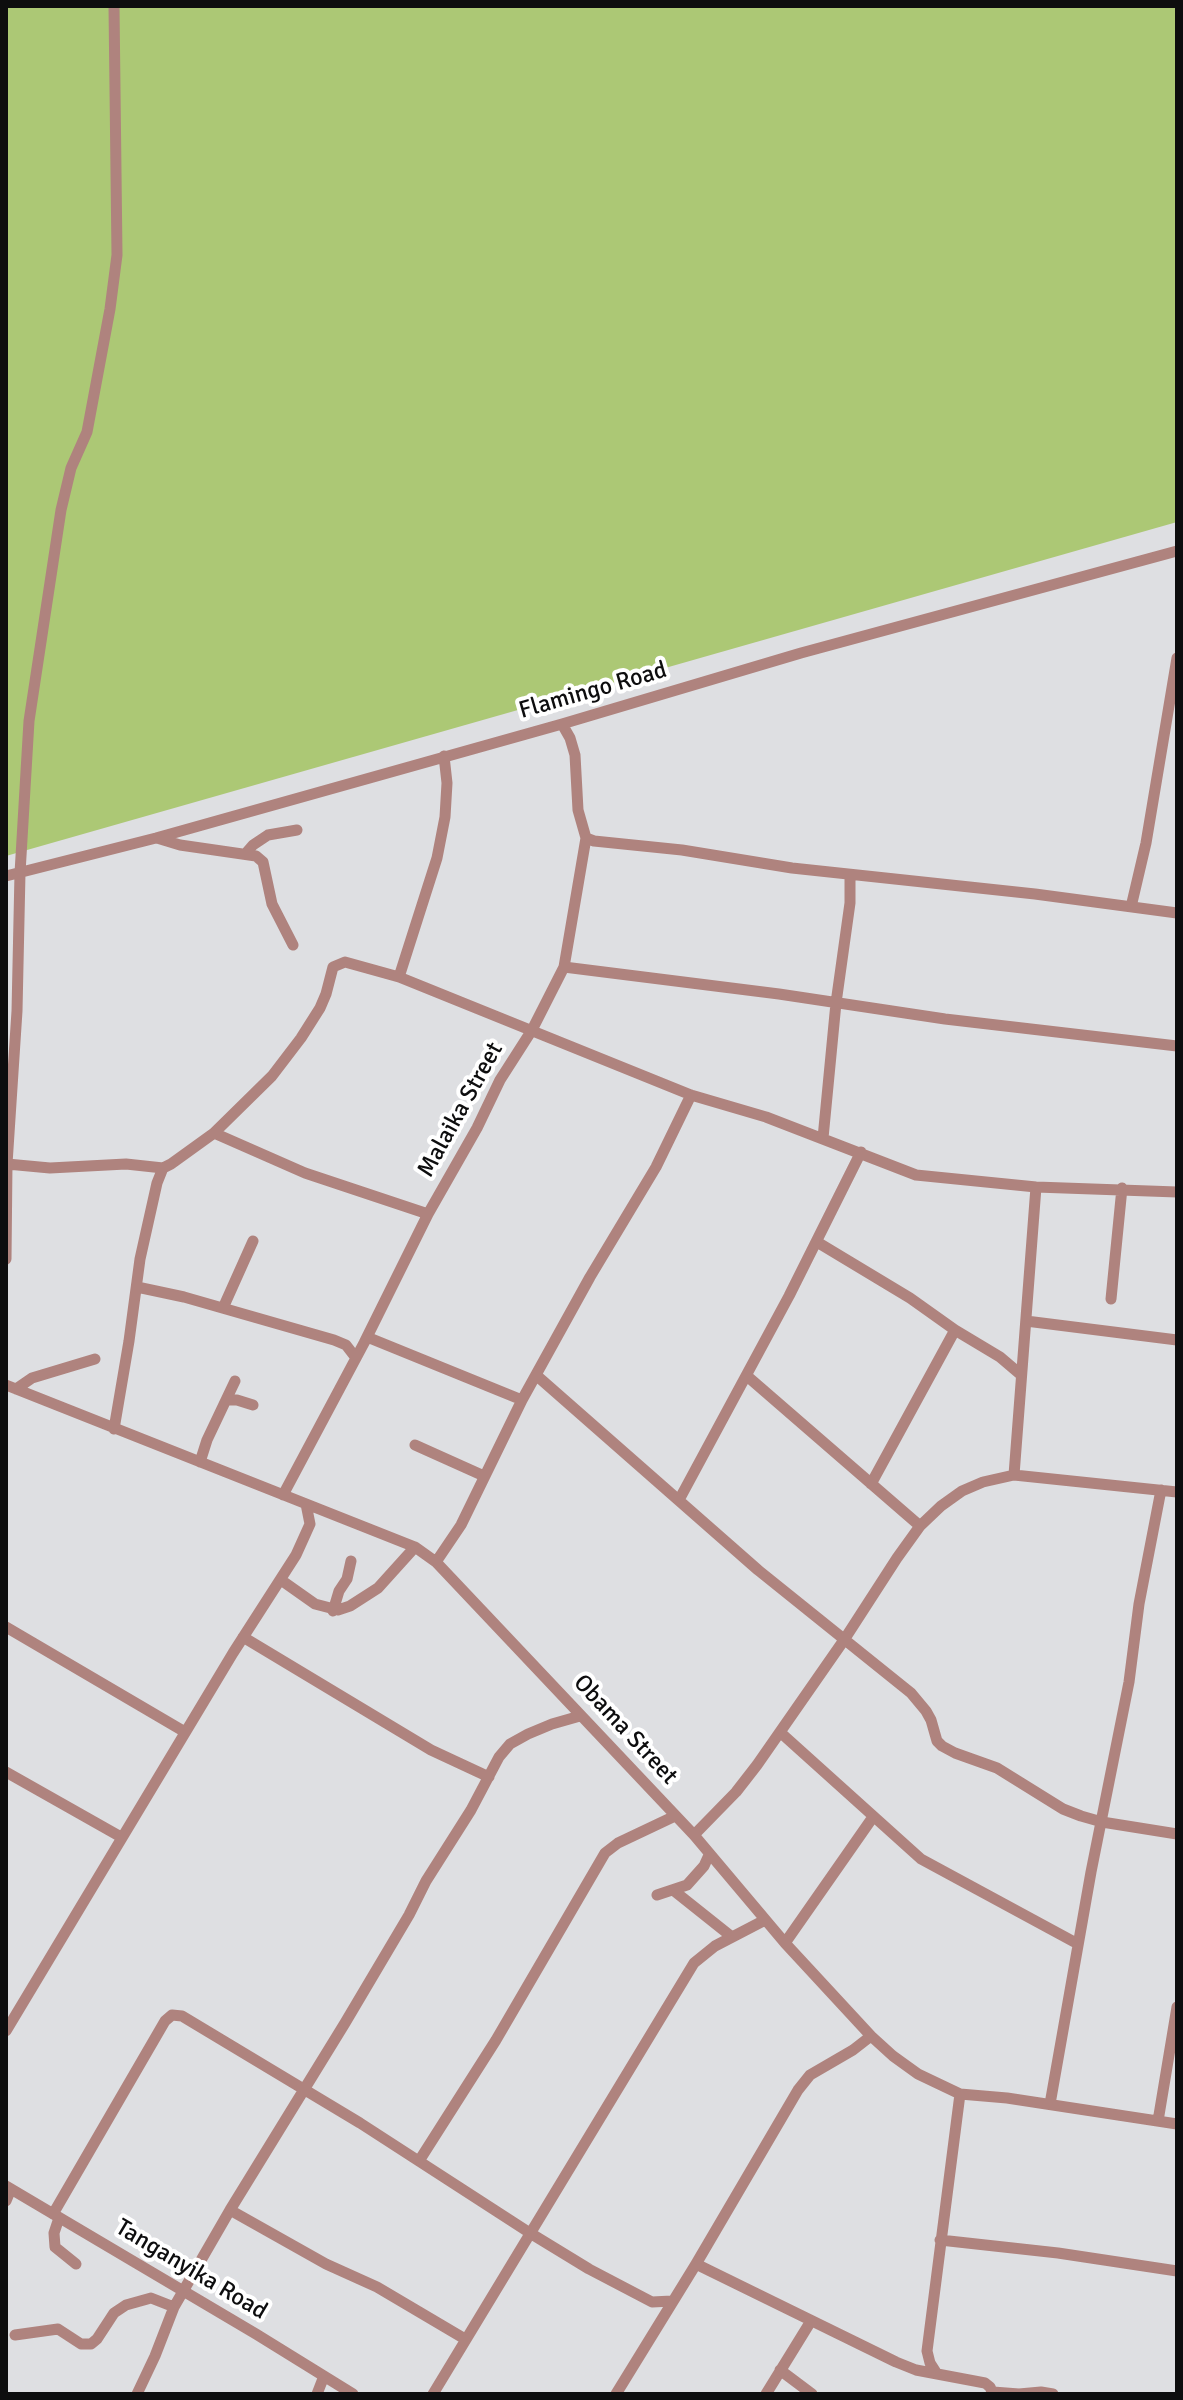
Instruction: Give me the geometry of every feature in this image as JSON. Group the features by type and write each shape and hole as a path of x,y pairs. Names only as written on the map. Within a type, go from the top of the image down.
{"street":[{"path":"6,1259 7,1164 29,721 49,576 71,468 87,432 117,255 114,6"},
{"name":"Flamingo Road","path":"6,876 156,838 801,653 1177,551"},
{"path":"1131,907 1146,843 1177,658"},
{"name":"Malaika Street","path":"283,1495 366,1340 428,1214 564,967 586,838 578,810 575,755 562,724"},
{"path":"399,977 437,858 445,817 444,756"},
{"path":"246,853 268,835 297,830"},
{"path":"156,838 180,845 256,856 263,862 272,904 293,945"},
{"path":"586,838 777,866 1177,913"},
{"path":"823,1138 836,1003 850,903 850,875"},
{"path":"7,1164 50,1168 126,1164 163,1168 181,1158 214,1133 272,1076 320,1008 333,967 345,962 399,977 691,1095 766,1117 916,1175 1036,1187 1177,1192"},
{"path":"564,967 945,1019 1177,1046"},
{"path":"436,1562 461,1525 522,1400 656,1167 691,1095"},
{"path":"214,1133 305,1173 428,1214"},
{"path":"679,1500 747,1376 861,1152"},
{"path":"114,1429 142,1250 163,1168"},
{"path":"1014,1475 1036,1187"},
{"path":"1111,1299 1122,1188"},
{"path":"223,1308 253,1241"},
{"path":"817,1242 910,1298 1000,1357 1020,1374"},
{"path":"137,1287 184,1297 346,1345 366,1340 522,1400"},
{"path":"1026,1321 1177,1340"},
{"path":"871,1484 955,1330"},
{"path":"346,1345 356,1358"},
{"path":"11,1387 39,1375 95,1359"},
{"path":"536,1375 758,1570 911,1693 926,1711 937,1741 942,1746 997,1768 1063,1809 1102,1822 1177,1834"},
{"path":"747,1376 920,1526"},
{"path":"200,1462 235,1381"},
{"name":"Obama Street","path":"11,1387 415,1547 436,1562 694,1835 785,1943 871,2036 918,2074 960,2094 1007,2098 1177,2124"},
{"path":"227,1400 253,1405"},
{"path":"415,1445 484,1476"},
{"path":"694,1835 736,1792 781,1733 920,1526 962,1491 983,1482 1014,1475 1177,1492"},
{"path":"1050,2104 1129,1682 1139,1604 1161,1490"},
{"path":"6,2031 121,1837 303,1542 310,1524 306,1504"},
{"path":"310,1524 327,1512"},
{"path":"281,1580 315,1604 333,1611 350,1606 378,1588 415,1547"},
{"path":"333,1611 351,1561"},
{"path":"6,1627 185,1732"},
{"path":"243,1637 431,1750 489,1777"},
{"path":"137,2394 183,2291 409,1915 499,1757 510,1744 552,1724 580,1716"},
{"path":"781,1733 921,1859 1078,1944"},
{"path":"6,1772 121,1837"},
{"path":"419,2161 484,2060 605,1853 618,1843 675,1816"},
{"path":"785,1943 873,1817"},
{"path":"657,1895 687,1885 709,1855"},
{"path":"673,1890 732,1937"},
{"path":"433,2394 694,1963 704,1953 765,1920"},
{"path":"1158,2121 1177,2007"},
{"path":"76,2264 55,2247 56,2216 165,2021 172,2015 182,2016 305,2090 530,2233 652,2302 672,2301"},
{"path":"616,2394 798,2090 810,2075 871,2036"},
{"path":"937,2374 927,2351 960,2094"},
{"path":"6,2201 9,2187"},
{"name":"Tanganyika Road","path":"9,2187 353,2394"},
{"path":"230,2210 326,2264 377,2287 465,2339"},
{"path":"940,2240 1058,2253 1177,2271"},
{"path":"696,2264 916,2370 985,2383 993,2393 1053,2394"},
{"path":"15,2335 58,2329 81,2344 91,2344 114,2313 126,2305 151,2298 174,2307"},
{"path":"766,2394 811,2321"},
{"path":"780,2370 812,2394"},
{"path":"317,2394 324,2376"}],"green space":[{"path":"6,6 1177,6 1177,522 6,856"}]}
